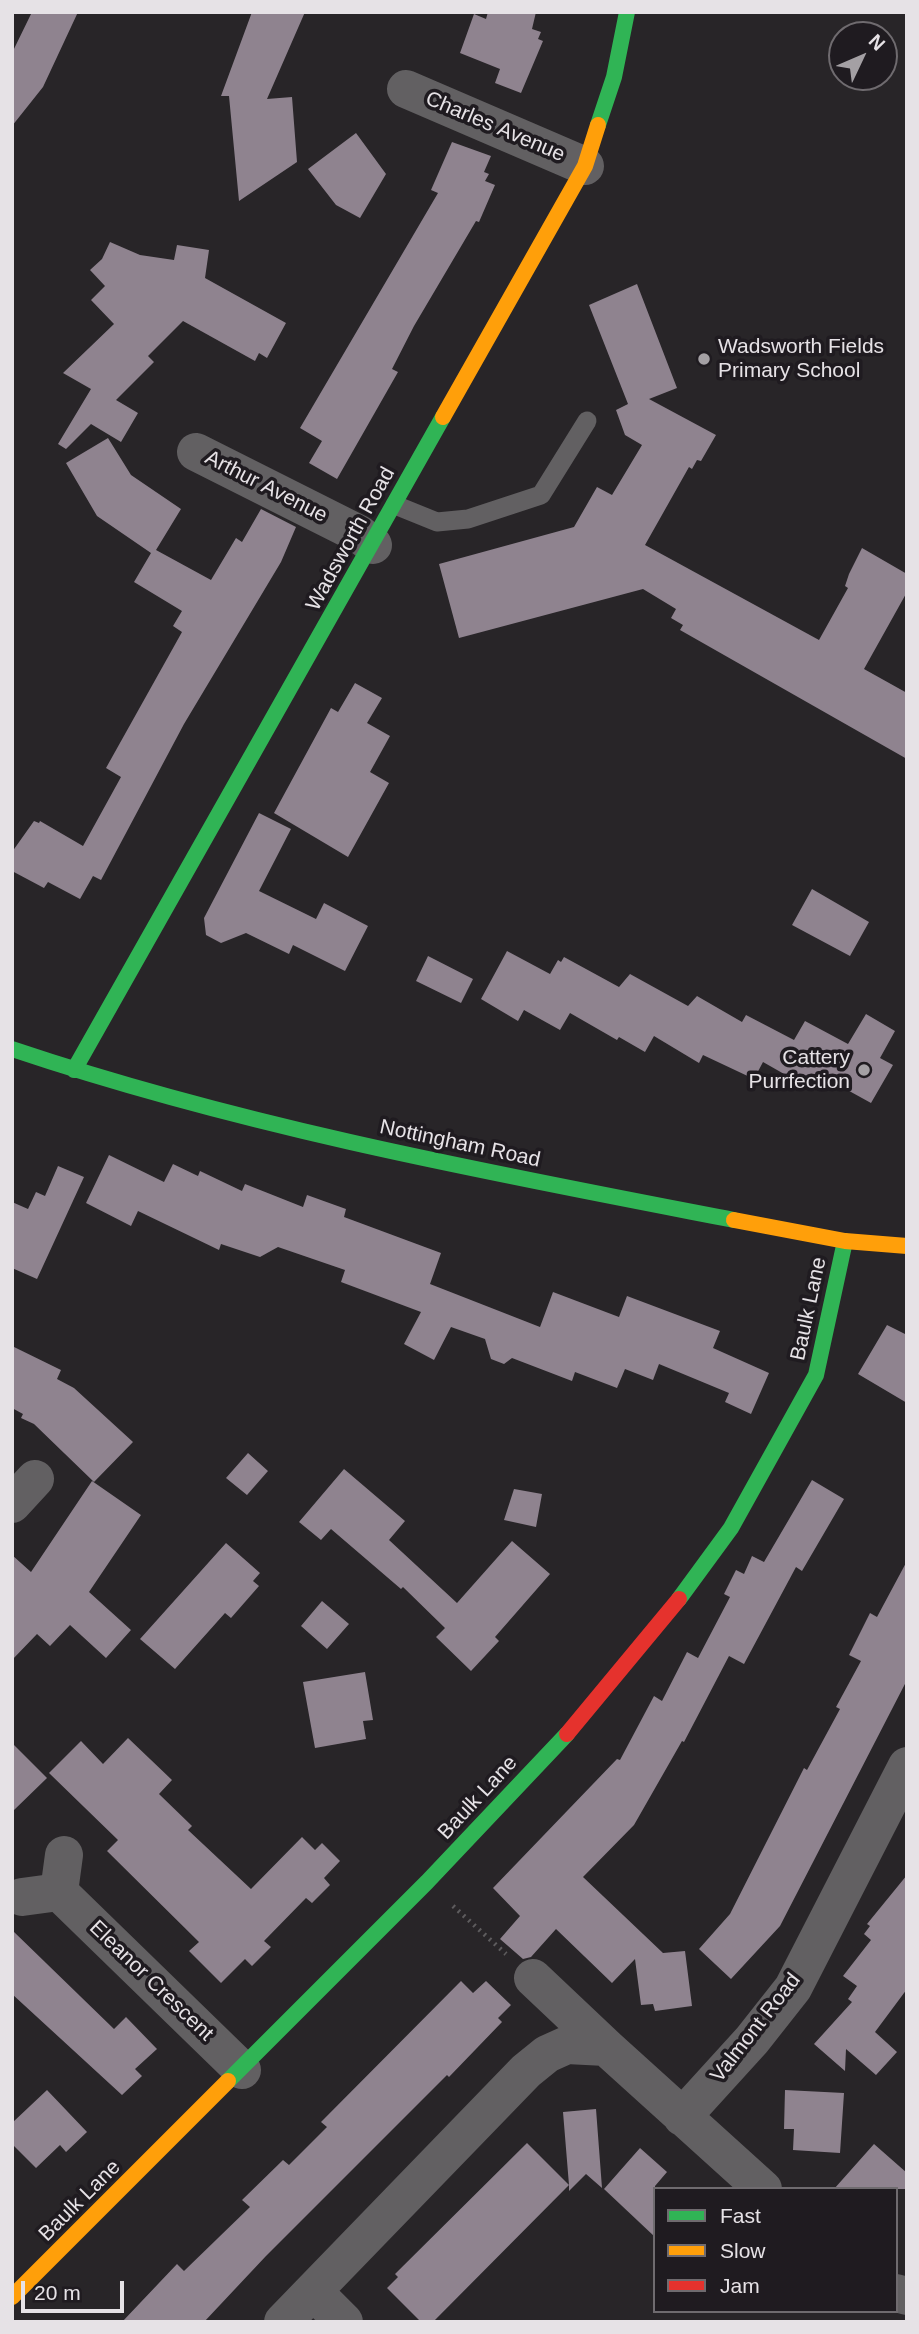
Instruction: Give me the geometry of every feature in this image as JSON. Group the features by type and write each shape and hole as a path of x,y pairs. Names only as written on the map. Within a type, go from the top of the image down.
{"street":[{"name":"Wadsworth Road","path":"74,1070 585,166 614,77 627,12"},
{"name":"Charles Avenue","path":"406,89 585,166"},
{"name":"Arthur Avenue","path":"196,452 359,534 373,545"},
{"name":"Nottingham Road","path":"12,1049 74,1070 401,1156 845,1241 907,1246"},
{"name":"Baulk Lane","path":"12,2297 243,2070 427,1882 588,1712 660,1625 731,1528 816,1375 845,1241"},
{"name":"Valmont Road","path":"682,2117 752,2040 793,1988 907,1766"},
{"name":"Eleanor Crescent","path":"64,1854 41,1894 243,2070"},
{"path":"533,1978 761,2187"},
{"path":"283,2322 526,2071 547,2054 567,2045 606,2047"},
{"path":"314,2292 344,2322"}],"lane":[{"path":"395,505 437,522 468,519 541,495 587,421"}],"path":[{"path":"427,1882 533,1978"}],"building":[{"path":"32,12 78,12 43,87 12,126 12,53"},
{"path":"252,12 305,12 267,99 292,97 297,162 239,201 229,96 221,96"},
{"path":"488,12 536,12 532,29 541,32 538,39 543,41 521,93 495,83 500,69 460,53 474,14 486,19"},
{"path":"356,133 386,174 360,218 336,205 308,169"},
{"path":"452,142 491,156 484,172 489,174 485,181 495,185 479,222 476,221 414,326 392,369 398,372 337,479 309,463 322,441 300,428 438,193 431,190"},
{"path":"110,242 140,255 174,260 177,245 209,250 205,278 286,323 267,358 259,353 255,361 183,321 148,356 154,362 116,400 138,413 121,442 91,424 66,449 58,444 91,389 63,373 114,324 91,300 105,286 90,270 102,259"},
{"path":"637,284 677,388 649,399 716,435 701,461 697,460 692,469 689,467 645,545 819,640 848,588 845,586 849,574 862,548 907,574 907,592 864,669 907,693 907,759 680,630 683,625 671,618 676,609 643,589 459,638 439,564 574,527 597,487 612,495 642,445 625,435 616,410 628,404 589,305"},
{"path":"108,438 131,475 181,509 156,550 211,580 236,538 242,542 261,509 296,527 281,562 184,724 101,880 93,876 80,899 48,882 44,888 12,871 12,852 34,821 40,821 83,846 121,777 106,768 182,632 173,626 182,611 134,582 151,553 97,516 66,463"},
{"path":"355,683 382,698 367,723 390,736 370,772 389,783 348,857 274,813 331,708 338,712"},
{"path":"259,813 291,829 259,891 316,919 324,903 368,926 345,971 293,945 289,954 246,933 221,943 206,935 204,918"},
{"path":"812,889 869,922 850,956 792,925"},
{"path":"507,951 550,974 558,960 561,962 564,957 619,987 630,974 688,1006 697,996 742,1022 746,1015 794,1040 805,1021 848,1044 866,1014 895,1031 880,1058 893,1065 871,1103 822,1076 814,1091 763,1062 754,1079 703,1055 699,1063 654,1036 645,1052 619,1037 617,1040 570,1013 560,1030 524,1010 518,1021 481,999"},
{"path":"428,956 473,979 461,1003 416,981"},
{"path":"109,1155 164,1182 173,1164 198,1176 200,1171 242,1191 245,1184 303,1207 307,1195 346,1209 344,1217 441,1253 430,1284 540,1327 553,1292 619,1317 627,1296 720,1331 713,1348 769,1373 751,1414 725,1402 729,1393 659,1364 653,1380 625,1369 617,1388 575,1372 572,1381 512,1358 504,1364 491,1359 485,1339 451,1327 434,1360 404,1344 421,1312 341,1282 345,1270 278,1247 260,1257 221,1244 219,1250 138,1211 131,1226 86,1203"},
{"path":"58,1166 84,1177 37,1279 12,1268 12,1202 28,1209 36,1192 45,1196"},
{"path":"887,1325 907,1335 907,1403 858,1374"},
{"path":"12,1346 61,1370 57,1379 74,1388 133,1442 94,1482 34,1424 21,1418 23,1414 12,1408"},
{"path":"248,1453 268,1471 247,1495 226,1478"},
{"path":"344,1469 405,1521 389,1540 457,1603 512,1541 550,1574 495,1637 499,1641 471,1671 436,1637 445,1628 403,1587 401,1589 331,1529 321,1540 299,1522"},
{"path":"812,1480 844,1499 802,1571 796,1567 744,1664 729,1656 684,1742 682,1741 634,1825 583,1877 663,1953 685,1951 692,2006 655,2011 653,2004 641,2005 635,1959 612,1983 556,1929 531,1957 523,1959 500,1939 520,1916 493,1888 617,1759 620,1760 654,1696 662,1701 687,1652 698,1658 730,1597 724,1594 736,1570 744,1574 752,1556 764,1562"},
{"path":"92,1481 141,1515 89,1592 131,1630 106,1658 70,1625 50,1646 37,1634 12,1660 12,1555 31,1572"},
{"path":"514,1489 542,1494 536,1527 504,1520"},
{"path":"226,1543 260,1573 253,1581 259,1586 231,1618 225,1613 175,1669 140,1639"},
{"path":"907,1561 907,1680 780,1926 731,1979 699,1949 730,1914 804,1768 807,1770 840,1709 836,1707 861,1661 849,1655 870,1613 877,1617"},
{"path":"322,1601 349,1624 327,1649 301,1626"},
{"path":"365,1672 373,1720 363,1721 366,1739 315,1748 303,1682"},
{"path":"128,1738 172,1780 159,1794 192,1826 188,1830 251,1889 302,1837 315,1850 322,1843 340,1861 324,1878 330,1885 312,1903 306,1898 264,1941 271,1947 252,1966 245,1959 221,1983 189,1951 199,1942 107,1851 118,1840 49,1773 81,1741 103,1764"},
{"path":"12,1743 47,1778 12,1812"},
{"path":"907,1875 907,1989 875,2032 897,2052 876,2075 846,2049 845,2071 814,2044 852,2002 848,1999 857,1986 843,1976 871,1940 864,1934 870,1926 867,1924"},
{"path":"12,1930 114,2029 126,2017 157,2049 135,2069 142,2076 122,2095 12,1994"},
{"path":"461,1981 473,1993 486,1981 511,2005 498,2018 502,2022 449,2077 447,2075 266,2256 204,2322 122,2322 177,2264 184,2271 250,2207 242,2200 283,2160 289,2165 327,2127 321,2122"},
{"path":"47,2090 87,2132 66,2152 60,2145 36,2168 12,2144 12,2123"},
{"path":"785,2090 844,2093 840,2153 793,2150 794,2129 784,2129"},
{"path":"596,2109 602,2188 586,2174 569,2191 563,2112"},
{"path":"527,2143 569,2185 433,2322 421,2322 387,2288 398,2277 395,2274"},
{"path":"874,2144 907,2173 907,2189 836,2187"},
{"path":"640,2148 667,2172 653,2187 653,2235 604,2189"}],"traffic: fast":[{"path":"598,125 614,77 627,12"},
{"path":"74,1070 443,417"},
{"path":"12,1049 101,1077 280,1125 461,1166 734,1220"},
{"path":"679,1599 731,1528 816,1375 845,1241"},
{"path":"228,2081 427,1882 567,1734"}],"traffic: slow":[{"path":"443,417 585,166 598,125"},
{"path":"734,1220 845,1241 907,1246"},
{"path":"12,2297 228,2081"}],"traffic: jam":[{"path":"567,1734 679,1599"}],"place":[{"name":"Wadsworth Fields Primary School","path":"704,359"},
{"name":"Cattery Purrfection","path":"864,1070"}]}
